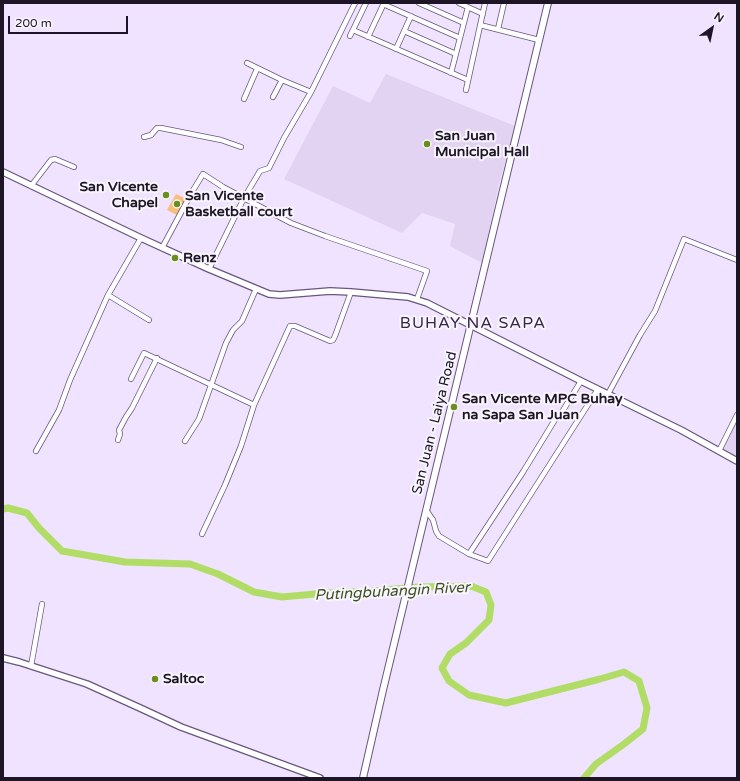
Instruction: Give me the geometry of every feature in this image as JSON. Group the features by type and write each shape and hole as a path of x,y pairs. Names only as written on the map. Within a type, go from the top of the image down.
{"main road":[{"name":"San Juan - Laiya Road","path":"363,778 403,605 548,3"}],"street":[{"path":"209,269 244,198 260,172 269,168 284,138 312,92 355,3"},
{"path":"350,36 366,3"},
{"path":"419,3 464,23"},
{"path":"459,3 483,14"},
{"path":"466,90 485,3"},
{"path":"498,30 504,3"},
{"path":"368,37 384,4 460,38"},
{"path":"451,73 468,7"},
{"path":"396,49 411,16"},
{"path":"480,25 539,40"},
{"path":"353,30 468,80"},
{"path":"404,31 456,54"},
{"path":"247,64 312,92"},
{"path":"244,99 258,69"},
{"path":"273,97 282,80"},
{"path":"144,137 151,135 157,128 161,128 221,140 241,147"},
{"path":"31,186 51,160 74,167"},
{"path":"3,172 162,248 269,294 280,295 330,291 351,292 408,297 427,302 581,381 681,430 737,461"},
{"path":"162,248 203,174 223,187 291,223 427,271 416,299"},
{"path":"36,451 58,410 108,296 141,238"},
{"path":"608,394 640,335 655,311 684,239 737,260"},
{"path":"185,441 199,419 229,336 242,320 256,289"},
{"path":"202,534 241,446 254,405 290,326 295,326 330,341 333,340 351,292"},
{"path":"108,296 149,320"},
{"path":"131,379 144,353 254,405"},
{"path":"118,440 120,434 119,430 132,408 157,358"},
{"path":"468,554 523,472 581,381"},
{"path":"426,510 433,520 439,536 468,554 488,561 598,389"},
{"path":"719,451 737,415"},
{"path":"31,666 42,604"},
{"path":"3,658 87,684 181,727 320,778"}],"shaded area":[{"path":"386,74 515,126 499,184 482,263 450,246 455,224 422,213 402,233 284,179 333,86 370,103"},
{"name":"San Vicente Basketball court","path":"176,194 186,199 177,215 167,210"},
{"path":"737,420 737,457 722,449"}],"waterway":[{"name":"Putingbuhangin River","path":"3,509 8,508 27,513 39,528 62,551 125,562 190,564 218,574 254,592 282,597 418,587 471,586 486,592 491,605 489,620 466,643 450,654 442,668 449,681 469,695 506,703 624,672 639,681 647,708 643,729 596,764 584,778"}],"place":[{"name":"San Juan Municipal Hall","path":"427,144"},
{"name":"San Vicente Chapel","path":"166,195"},
{"name":"San Vicente Basketball court","path":"177,204"},
{"name":"Renz","path":"175,258"},
{"name":"San Vicente MPC Buhay na Sapa San Juan","path":"454,407"},
{"name":"Saltoc","path":"155,679"}],"district":[{"name":"BUHAY NA SAPA","path":"473,324"}]}
